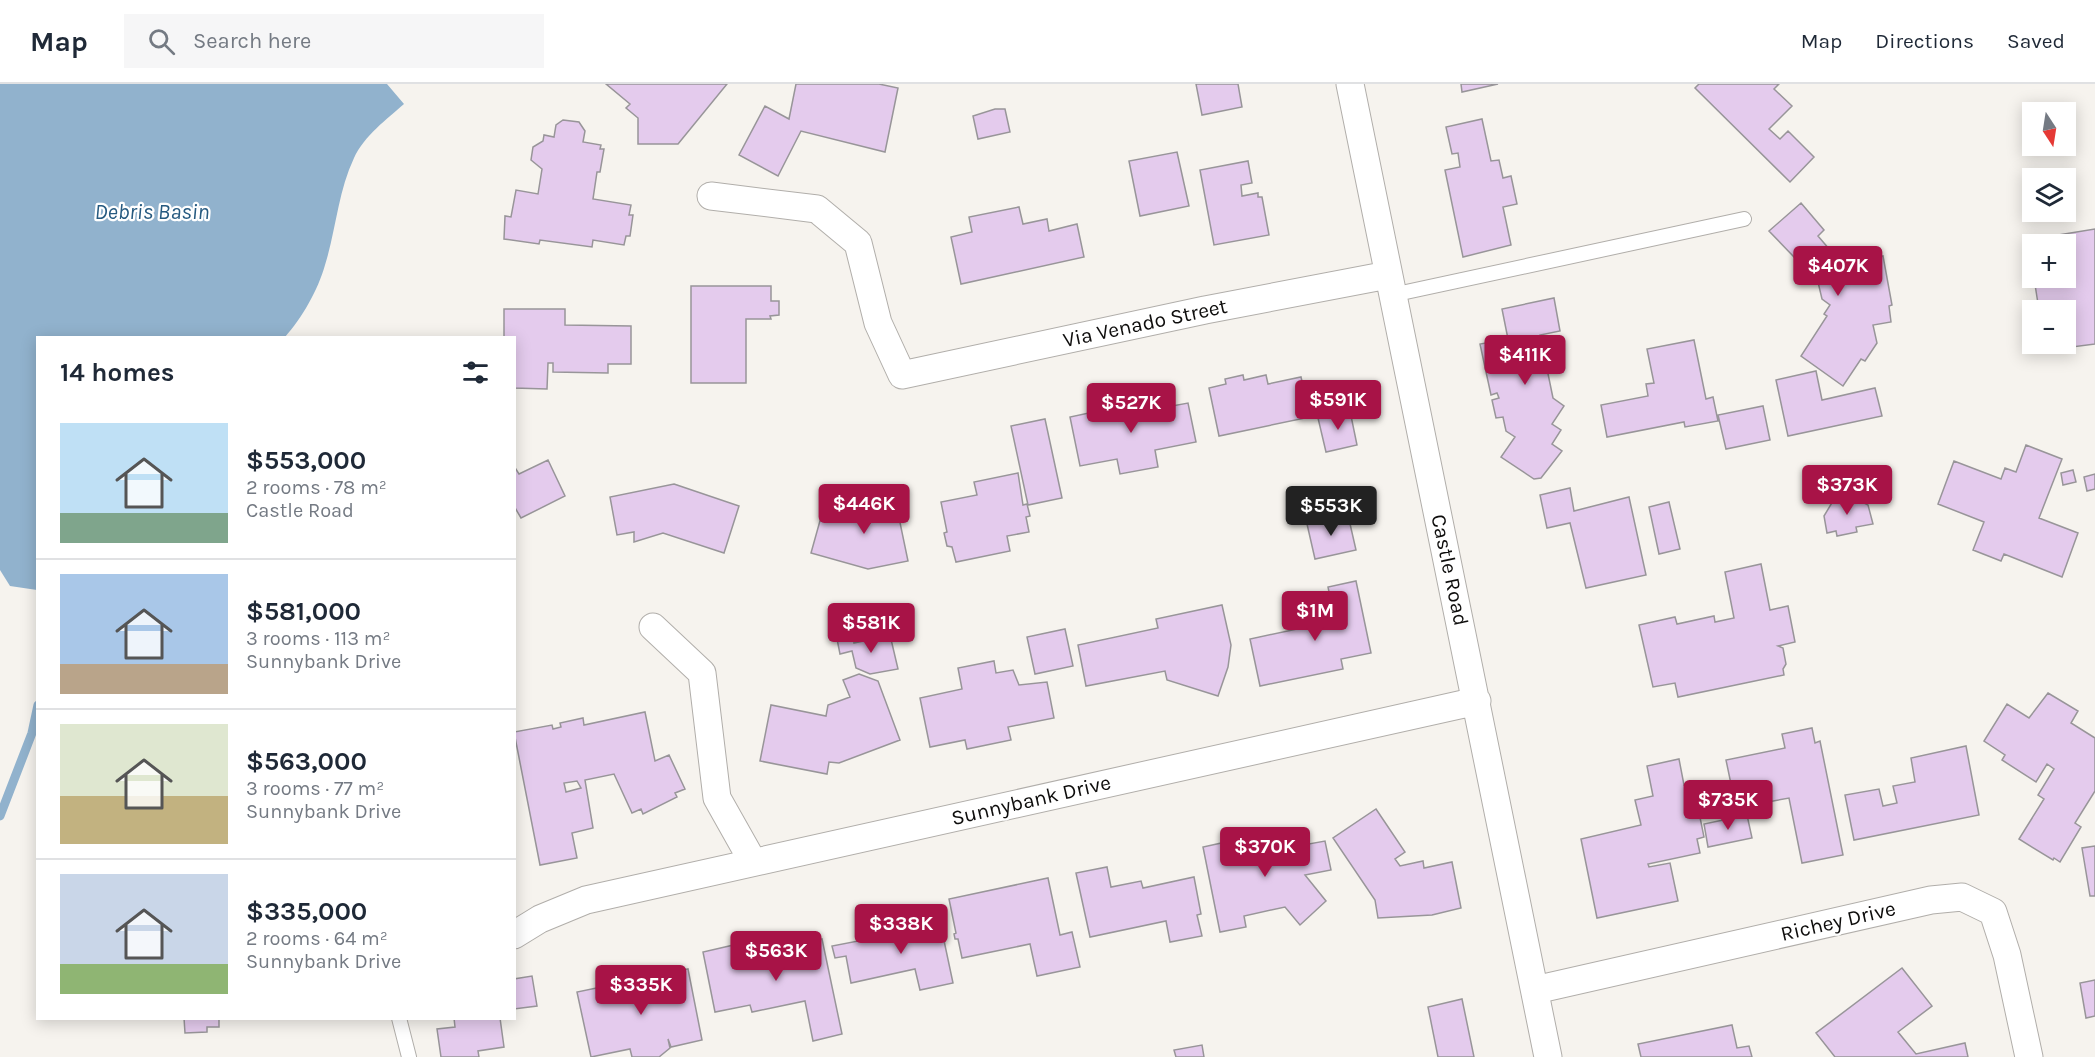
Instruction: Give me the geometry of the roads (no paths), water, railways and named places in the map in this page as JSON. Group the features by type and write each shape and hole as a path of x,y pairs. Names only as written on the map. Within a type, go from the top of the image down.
{"street":[{"name":"Castle Road","path":"1350,84 1548,1057"},
{"name":"Via Venado Street","path":"711,196 818,209 858,243 878,323 902,375 1205,310 1390,285"},
{"path":"653,627 702,673 717,798 753,862"},
{"name":"Sunnybank Drive","path":"516,934 540,919 586,900 1477,701"},
{"name":"Richey Drive","path":"1534,990 1931,900 1962,897 1993,912 2007,955 2029,1057"}],"lane":[{"path":"1390,285 1744,219"},
{"path":"400,1020 409,1057"}],"water":[{"name":"Debris Basin","path":"0,84 387,84 404,104 370,135 358,150 344,184 322,274 309,303 286,336 36,336 36,590 10,586 0,570"}],"waterway":[{"path":"0,816 32,733 36,714"}]}
